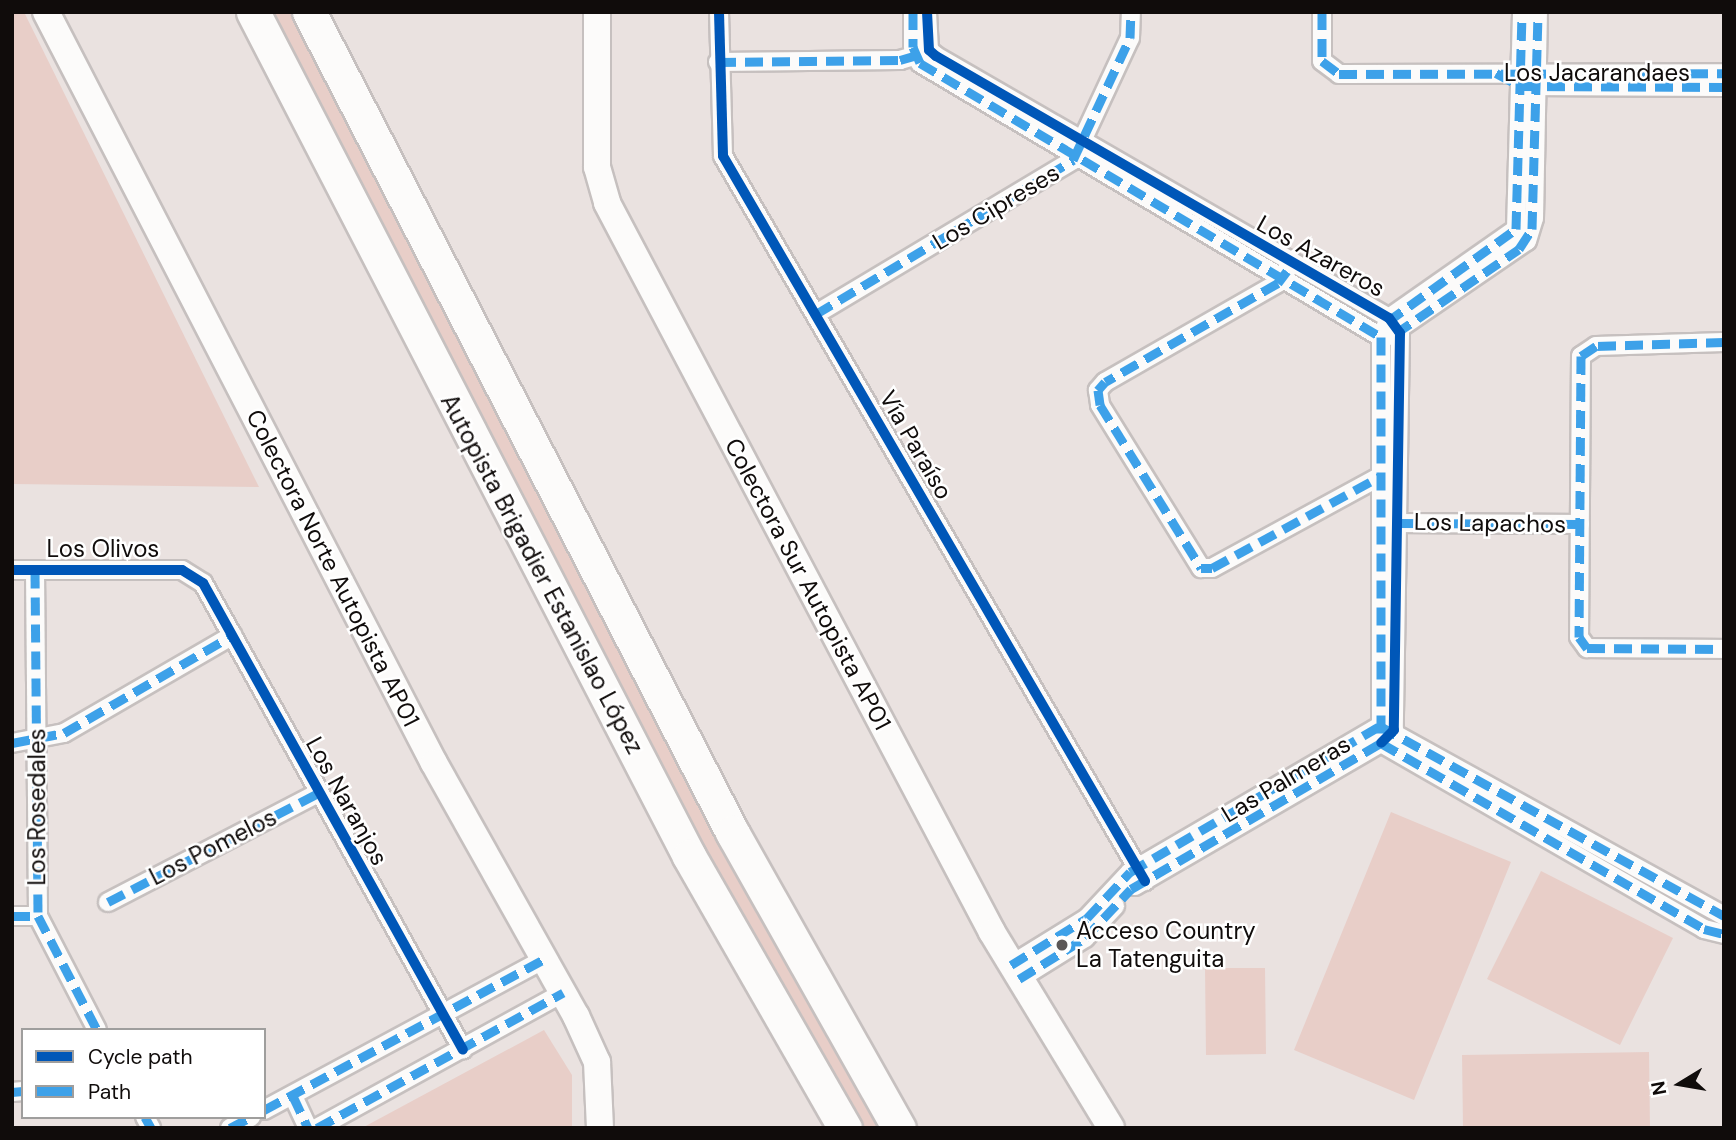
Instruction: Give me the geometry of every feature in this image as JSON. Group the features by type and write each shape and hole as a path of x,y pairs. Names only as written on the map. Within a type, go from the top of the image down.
{"highway":[{"name":"Autopista Brigadier Estanislao López","path":"253,12 690,856 845,1128"},
{"name":"Autopista Brigadier Estanislao López","path":"309,12 650,677 899,1128"}],"main road":[{"name":"Colectora Norte Autopista AP01","path":"46,12 434,763 564,993 597,1062 600,1128"},
{"name":"Colectora Sur Autopista AP01","path":"597,12 597,167 607,203 1015,972 1111,1128"}],"street":[{"name":"Vía Paraíso","path":"719,12 723,156 1141,874"},
{"path":"913,12 922,54"},
{"path":"922,54 928,12"},
{"name":"Los Cipreses","path":"816,314 1078,153 1129,38 1131,12"},
{"name":"Los Jacarandaes","path":"1322,12 1322,61 1331,72 1493,71 1528,80 1724,87"},
{"path":"1381,337 1400,333 1527,241 1534,218 1522,12"},
{"path":"1381,337 1389,318 1513,236 1519,221 1528,80 1538,12"},
{"path":"719,62 922,54"},
{"name":"Los Azareros","path":"922,54 1078,153 1287,270 1389,318 1400,333"},
{"name":"Los Jacarandaes","path":"1528,80 1724,73"},
{"path":"1287,270 1105,382 1098,390 1100,405 1201,568 1212,568 1381,476"},
{"name":"Los Azareros","path":"1287,270 1381,337 1385,733"},
{"path":"1400,333 1400,532 1385,733 1724,916"},
{"name":"Los Lapachos","path":"1724,342 1596,346 1581,356 1580,524 1581,645 1724,649"},
{"name":"Los Lapachos","path":"1381,540 1400,532 1580,524"},
{"name":"Los Olivos","path":"12,570 194,574"},
{"name":"Los Rosedales","path":"35,570 38,916 96,1028"},
{"name":"Los Naranjos","path":"194,574 233,635 318,793 463,1050"},
{"path":"12,743 36,743 233,635"},
{"name":"Las Palmeras","path":"1015,972 1085,938 1141,874 1385,733 1704,929 1724,934"},
{"name":"Los Pomelos","path":"108,902 318,793"},
{"path":"12,916 38,916"},
{"path":"266,1109 544,959"},
{"path":"317,1128 564,993"},
{"path":"293,1096 308,1128"},
{"path":"230,1128 247,1119"}],"shaded area":[{"path":"12,12 24,12 259,487 12,484"},
{"path":"253,12 309,12 899,1128 845,1128"},
{"path":"1391,812 1511,862 1414,1100 1294,1050"},
{"path":"1541,871 1673,938 1620,1045 1487,979"},
{"path":"1205,968 1265,968 1266,1054 1206,1055"},
{"path":"544,1030 572,1075 572,1128 362,1128"},
{"path":"1649,1052 1650,1128 1463,1128 1462,1055"}],"marked path":[{"path":"913,12 913,47 920,63 1381,337 1381,743"},
{"path":"816,314 1073,160 1130,38 1131,12"},
{"path":"1322,12 1322,61 1339,74 1724,73"},
{"path":"1387,322 1516,229 1522,12"},
{"path":"1395,334 1519,249 1532,229 1538,12"},
{"path":"718,62 900,60 921,54"},
{"path":"1496,73 1520,86 1724,87"},
{"path":"1287,271 1278,283 1105,382 1098,390 1100,405 1201,568 1212,568 1381,476"},
{"path":"1724,342 1596,346 1581,356 1579,637 1587,648 1724,649"},
{"path":"1400,523 1580,524"},
{"path":"35,570 38,916 96,1028"},
{"path":"12,743 64,733 233,635"},
{"path":"1011,965 1087,918 1130,872 1380,726 1724,916"},
{"path":"1019,979 1085,938 1131,889 1381,743 1704,929 1724,934"},
{"path":"108,902 318,793"},
{"path":"12,916 38,916"},
{"path":"266,1109 544,959"},
{"path":"317,1128 563,993"},
{"path":"12,1092 21,1091"},
{"path":"293,1096 308,1128"},
{"path":"146,1119 151,1128"},
{"path":"230,1128 247,1119"}],"cycle path":[{"path":"719,12 723,156 1145,881"},
{"path":"927,12 929,50 936,56 1389,318 1400,333 1394,730 1381,743"},
{"path":"12,570 182,570 203,583 463,1050"}],"place":[{"name":"Acceso Country La Tatenguita","path":"1062,945"}]}
